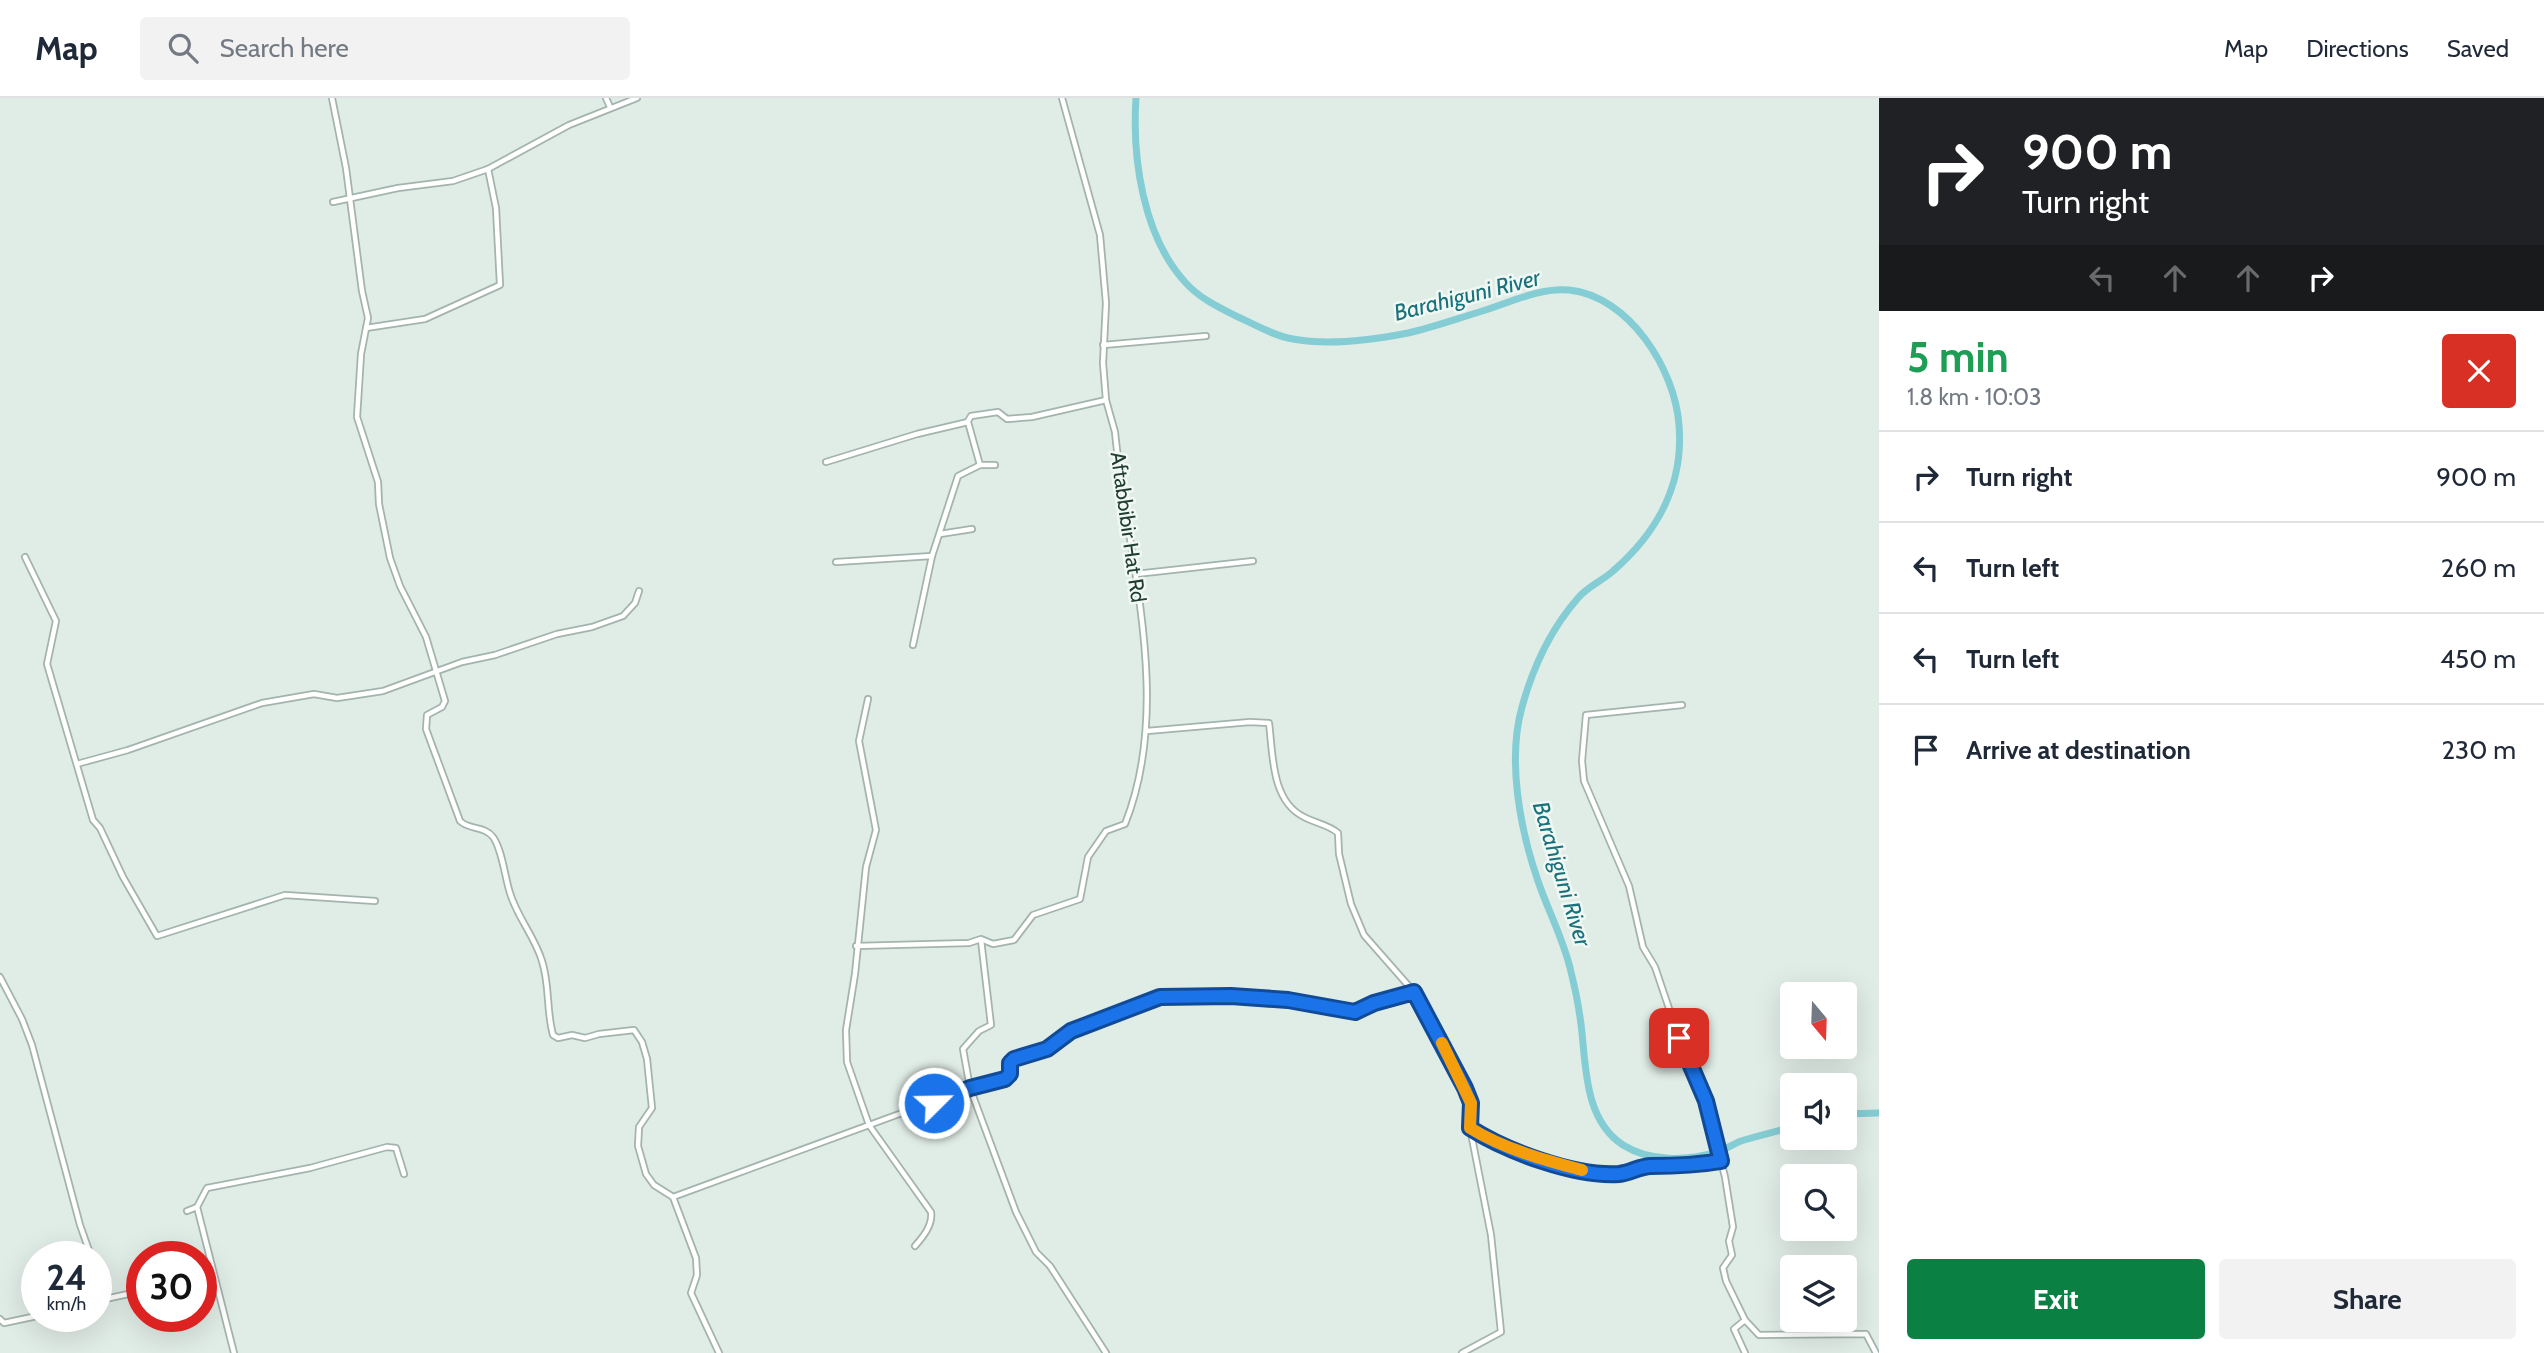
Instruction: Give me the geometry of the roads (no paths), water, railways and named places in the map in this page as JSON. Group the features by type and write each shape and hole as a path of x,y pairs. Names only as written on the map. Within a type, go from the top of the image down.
{"street":[{"path":"332,98 346,168 368,318 360,370 357,417 378,481 379,504 390,558 400,586 426,636 438,672 444,705 427,715 426,729 460,821 468,827 484,830 494,838 514,905 527,925 542,960 549,986 546,999 553,1035 558,1038 572,1035 585,1038 629,1030 636,1033 647,1059 652,1108 639,1127 638,1146 646,1174 654,1185 673,1197 696,1258 697,1275 691,1293 719,1353"},
{"path":"606,98 610,107"},
{"path":"333,202 398,188 453,181 488,169 569,125 637,98"},
{"name":"Aftabbibir Hat Rd","path":"981,939 993,944 1014,940 1031,917 1080,899 1090,852 1099,844 1106,831 1125,824 1142,767 1147,731 1143,637 1136,574 1119,477 1115,432 1106,400 1103,345 1106,303 1100,235 1062,98"},
{"path":"366,328 425,319 467,297 500,285 496,208 488,169"},
{"path":"1103,345 1206,336"},
{"path":"980,465 968,422 971,416 998,412 1007,419 1032,417 1106,400"},
{"path":"826,462 917,434 968,422"},
{"path":"913,645 932,556 958,476 980,465 995,465"},
{"path":"940,534 972,529"},
{"path":"25,556 56,621 47,664 93,820 100,828 123,877 157,936 285,895 375,901"},
{"path":"836,562 932,556"},
{"path":"1136,574 1253,561"},
{"path":"77,764 128,750 262,703 314,694 337,698 364,695 557,634 593,626 623,616 635,603 639,591"},
{"path":"868,699 859,741 876,830 866,867 846,1052 853,1086 869,1125 900,1173 931,1212 932,1219 915,1246"},
{"path":"1682,705 1586,715 1582,771 1589,794 1629,886 1643,947 1655,967 1679,1038 1706,1101 1721,1158 1733,1232 1729,1241 1732,1255 1723,1268 1726,1281 1745,1320 1759,1335 1866,1334 1876,1353"},
{"path":"1147,731 1250,722 1269,723 1276,779 1287,803 1301,816 1338,833 1339,854 1352,904 1364,935 1414,992 1471,1103 1470,1128 1491,1235 1501,1332 1462,1353"},
{"path":"856,946 969,943 981,939 991,1025 979,1031 964,1049 970,1088 1016,1212 1036,1252 1051,1266 1106,1353"},
{"path":"0,977 32,1045 86,1241"},
{"path":"673,1197 970,1088 1005,1079 1010,1074 1011,1061 1052,1047 1056,1040 1071,1031 1160,997 1231,996 1288,1000 1355,1012 1374,1003 1414,992"},
{"path":"1470,1128 1493,1141 1533,1156 1595,1173 1620,1174 1646,1166 1721,1158"},
{"path":"187,1211 197,1207 207,1188 310,1168 387,1147 396,1148 404,1174"},
{"path":"197,1207 205,1241"},
{"path":"217,1288 234,1353"},
{"path":"0,1319 4,1323 21,1319"},
{"path":"1745,1320 1734,1329 1745,1353"}],"waterway":[{"name":"Barahiguni River","path":"1136,98 1139,170 1143,195 1159,242 1190,288 1229,313 1286,337 1321,342 1350,341 1408,333 1545,291 1569,290 1591,295 1611,306 1645,339 1658,359 1669,381 1679,425 1677,467 1672,487 1655,524 1643,540 1613,571 1578,598 1559,623 1537,663 1526,692 1518,728 1516,772 1521,817 1538,881 1571,972 1590,1094 1602,1123 1611,1135 1623,1145 1645,1155 1681,1158 1717,1152 1741,1141 1780,1130"},
{"name":"Barahiguni River","path":"1857,1114 1879,1113"}]}
